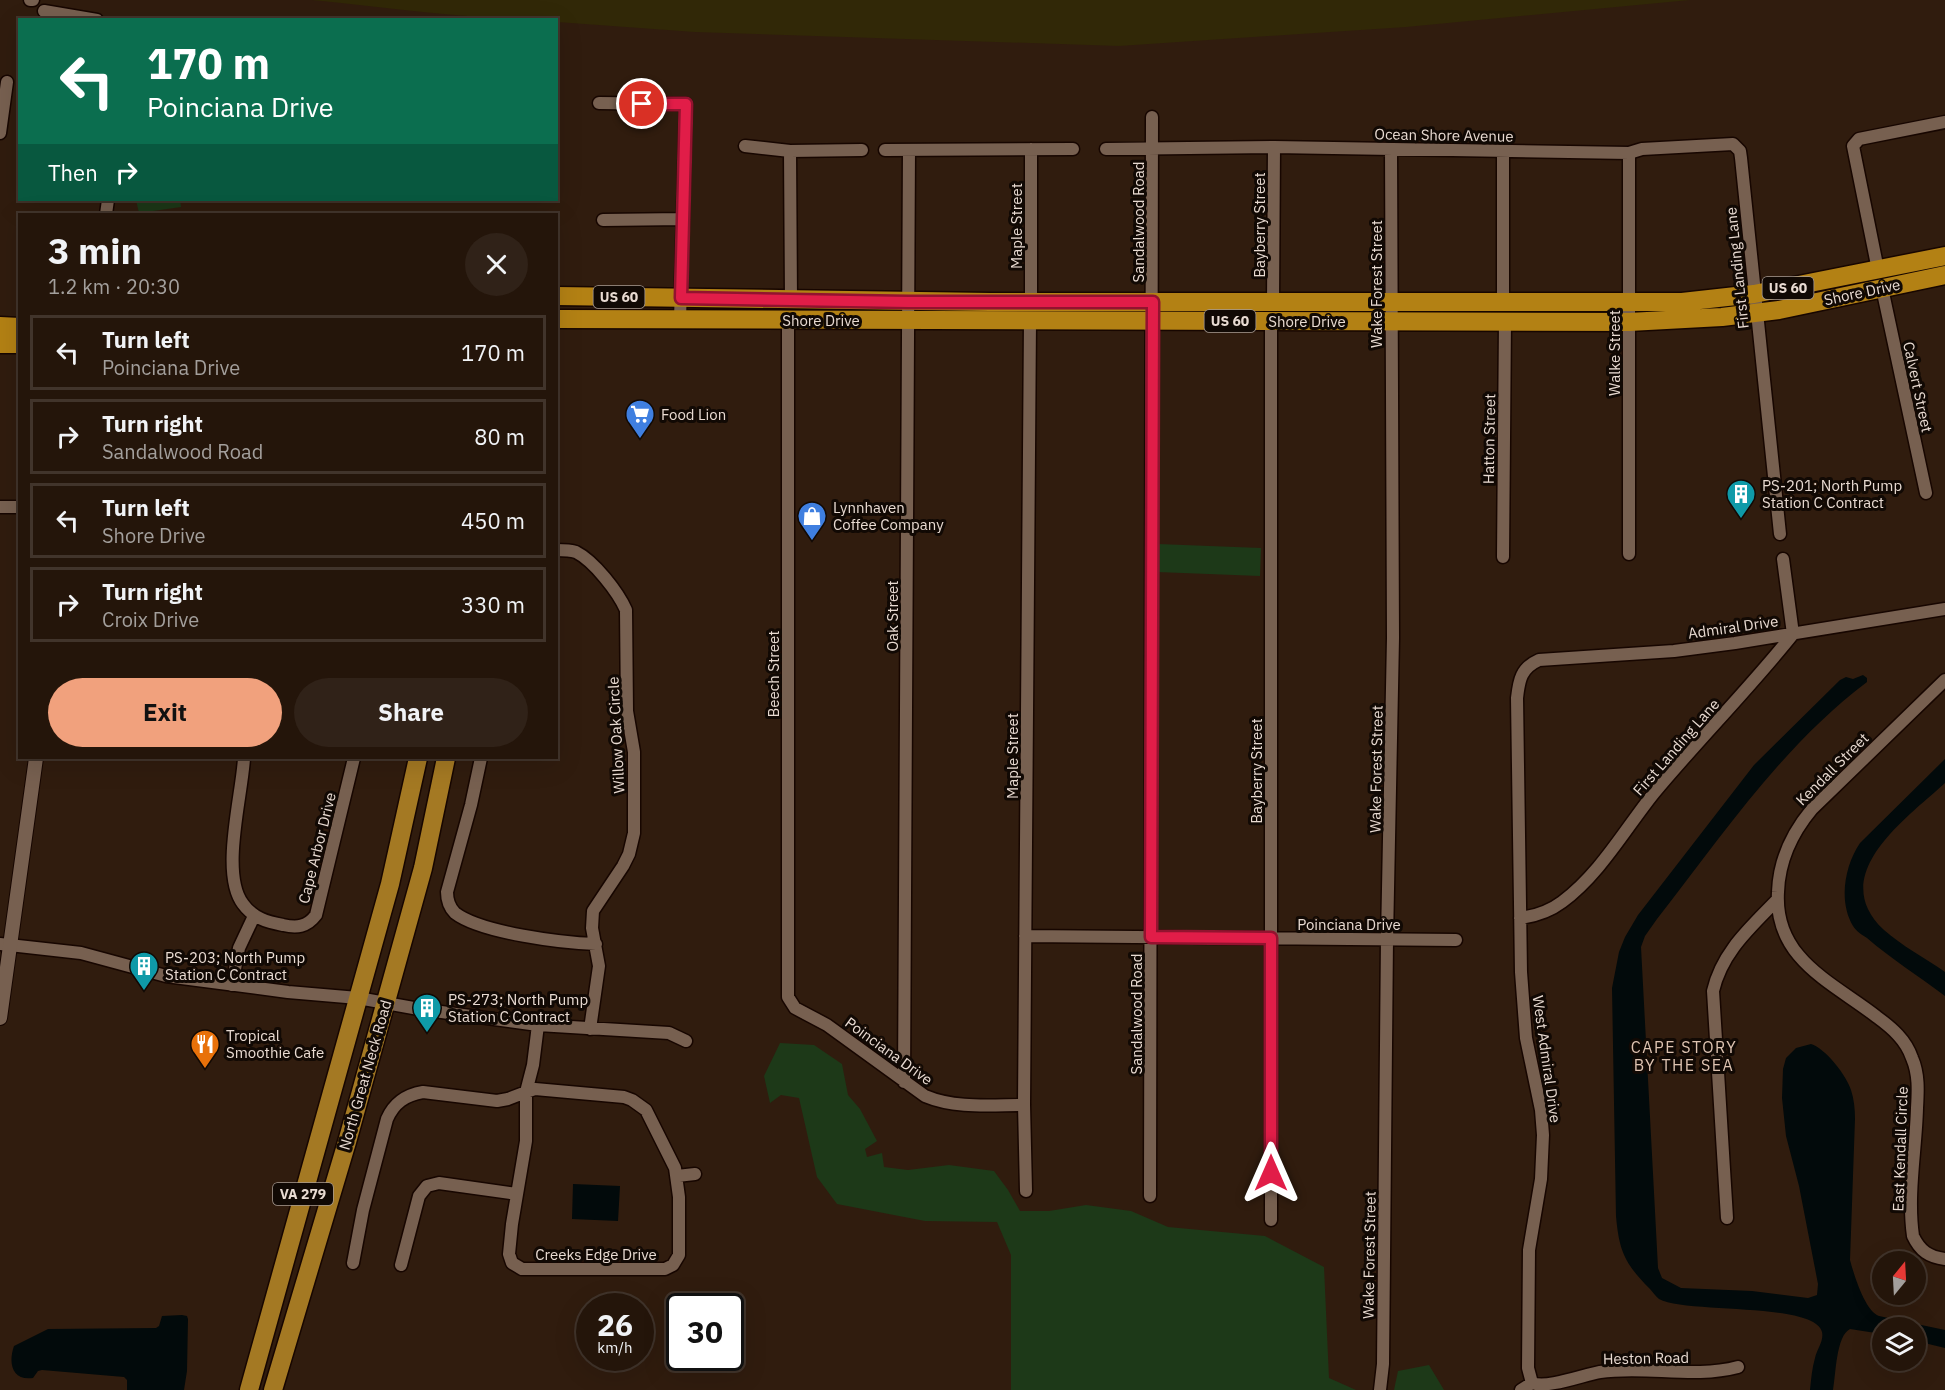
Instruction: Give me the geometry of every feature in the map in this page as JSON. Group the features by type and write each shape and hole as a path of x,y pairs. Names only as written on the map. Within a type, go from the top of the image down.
{"highway":[{"name":"Shore Drive","path":"1504,312 1629,322 1689,320 1756,313 1880,279 1945,256"},
{"name":"Shore Drive","path":"560,320 1153,321 1272,312 1504,312 1629,303 1682,302 1880,279 1945,275"},
{"name":"Shore Drive","path":"558,296 908,302 1153,302 1272,312"},
{"path":"0,326 18,327"},
{"path":"0,344 18,344"}],"main road":[{"name":"North Great Neck Road","path":"249,1390 391,881 418,759"},
{"name":"North Great Neck Road","path":"273,1390 423,868 446,759"}],"street":[{"path":"44,11 89,18"},
{"path":"0,133 9,83"},
{"path":"599,103 686,104 680,320"},
{"path":"1152,117 1153,148"},
{"name":"Calvert Street","path":"1926,493 1853,147 1859,139 1945,122"},
{"name":"Ocean Shore Avenue","path":"1106,149 1274,147 1629,153 1642,149 1733,144"},
{"name":"First Landing Lane","path":"1733,144 1740,151 1741,158 1780,534"},
{"path":"744,147 790,151 862,150"},
{"name":"Bayberry Street","path":"1271,1220 1274,147"},
{"name":"Sandalwood Road","path":"1150,1196 1153,148"},
{"name":"Maple Street","path":"1031,149 1031,302"},
{"path":"885,150 1073,149"},
{"name":"Wake Forest Street","path":"1380,1390 1383,1364 1387,939 1393,638 1391,149"},
{"name":"Oak Street","path":"904,1082 909,150"},
{"path":"790,151 791,300"},
{"name":"Hatton Street","path":"1503,152 1503,557"},
{"name":"Walke Street","path":"1629,153 1629,554"},
{"path":"603,220 682,219"},
{"name":"Beech Street","path":"788,320 787,978 788,998 791,1004 810,1016"},
{"name":"Maple Street","path":"1026,1191 1024,1105 1030,321"},
{"path":"0,507 18,507"},
{"name":"Willow Oak Circle","path":"558,550 570,550 582,555 607,580 626,610 627,711 634,752 634,833 629,854 623,866 593,911 592,928 599,966 590,1029"},
{"path":"1783,559 1793,634"},
{"name":"Admiral Drive","path":"1526,668 1539,660 1674,651 1945,609"},
{"name":"First Landing Lane","path":"1520,918 1553,908 1585,881 1656,791 1753,683 1793,634"},
{"name":"West Admiral Drive","path":"1526,668 1519,682 1517,698 1521,972 1526,1038 1541,1110 1543,1135 1540,1179 1530,1250 1528,1368 1532,1383"},
{"name":"Kendall Street","path":"1777,900 1780,869 1801,821 1945,680"},
{"path":"0,1018 5,945 36,759"},
{"path":"232,985 239,948 254,916 242,903 234,884 234,846 244,759"},
{"name":"Cape Arbor Drive","path":"254,916 267,922 294,927 307,924 316,915 354,759"},
{"path":"481,759 471,805 447,892 449,905 458,914 468,919 512,933 554,941 596,944"},
{"path":"1727,1218 1713,991 1717,975 1731,949 1777,900"},
{"name":"East Kendall Circle","path":"1777,900 1782,926 1796,954 1823,980 1892,1028 1907,1046 1918,1083 1913,1236 1916,1243 1926,1253 1945,1259"},
{"name":"Poinciana Drive","path":"1025,936 1456,940"},
{"path":"5,945 81,953 166,976 288,993 358,998 419,1009 538,1024 669,1033 686,1041"},
{"name":"Poinciana Drive","path":"810,1016 827,1025 924,1096 947,1104 1024,1105"},
{"path":"353,1263 363,1210 387,1119 396,1104 405,1097 423,1092 497,1101 526,1092 533,1065 538,1024"},
{"name":"Creeks Edge Drive","path":"535,1089 624,1097 640,1105 651,1118 677,1176 679,1255 673,1265 665,1269 578,1270 522,1269 512,1263 510,1254 526,1141 526,1092 535,1089"},
{"path":"677,1176 695,1174"},
{"path":"401,1265 419,1196 427,1186 439,1183 517,1194"},
{"name":"Heston Road","path":"1521,1390 1532,1383 1548,1384 1619,1370 1707,1373 1738,1367"}],"green space":[{"path":"136,201 180,201 181,207 139,213"},
{"path":"1158,544 1261,548 1260,576 1157,572"},
{"path":"780,1043 814,1045 842,1064 848,1095 860,1109 877,1141 865,1149 867,1157 882,1153 884,1167 908,1170 949,1165 994,1171 1020,1211 1049,1211 1086,1205 1131,1211 1168,1227 1265,1236 1324,1267 1329,1378 1356,1390 1011,1390 1011,1255 997,1222 925,1221 837,1204 817,1177 799,1098 781,1095 770,1103 764,1076"},
{"path":"1429,1365 1444,1390 1394,1390 1398,1371"}],"sand":[{"path":"312,0 1690,0 1406,27 1119,46 695,32 558,22 558,18 465,16"}],"shaded area":[{"path":"1863,675 1867,678 1867,682 1807,734 1754,793 1657,919 1645,936 1641,947 1658,1268 1662,1278 1681,1288 1752,1291 1808,1298 1817,1295 1818,1284 1799,1186 1786,1136 1782,1098 1783,1069 1786,1058 1796,1048 1811,1044 1823,1051 1835,1063 1849,1084 1855,1108 1850,1260 1869,1307 1874,1313 1884,1317 1872,1317 1872,1332 1850,1329 1845,1333 1837,1356 1833,1390 1810,1390 1814,1362 1822,1335 1814,1323 1798,1316 1775,1312 1695,1306 1659,1299 1629,1264 1621,1248 1616,1216 1612,988 1619,952 1638,915 1754,765 1840,680 1846,677 1853,679"},
{"path":"1945,759 1945,783 1893,830 1878,849 1867,869 1863,889 1868,909 1884,930 1945,972 1945,996 1856,930 1848,916 1845,883 1850,862 1860,843"},
{"path":"573,1184 620,1186 618,1221 572,1219"},
{"path":"162,1316 187,1316 188,1319 187,1371 184,1390 127,1390 127,1380 124,1377 42,1370 38,1371 33,1378 26,1378 20,1377 13,1369 11,1359 14,1346 48,1329 156,1328"},
{"path":"1926,1326 1945,1330 1945,1348 1926,1343"}],"place":[{"name":"Food Lion","path":"640,440"},
{"name":"PS-201; North Pump Station C Contract","path":"1741,520"},
{"name":"Lynnhaven Coffee Company","path":"812,542"},
{"name":"PS-203; North Pump Station C Contract","path":"144,992"},
{"name":"PS-273; North Pump Station C Contract","path":"427,1034"},
{"name":"Tropical Smoothie Cafe","path":"205,1070"}],"district":[{"name":"CAPE STORY BY THE SEA","path":"1684,1056"}],"route":[{"path":"642,104 686,104 681,298 908,302 1153,302 1151,937 1271,938 1271,1173"}]}
